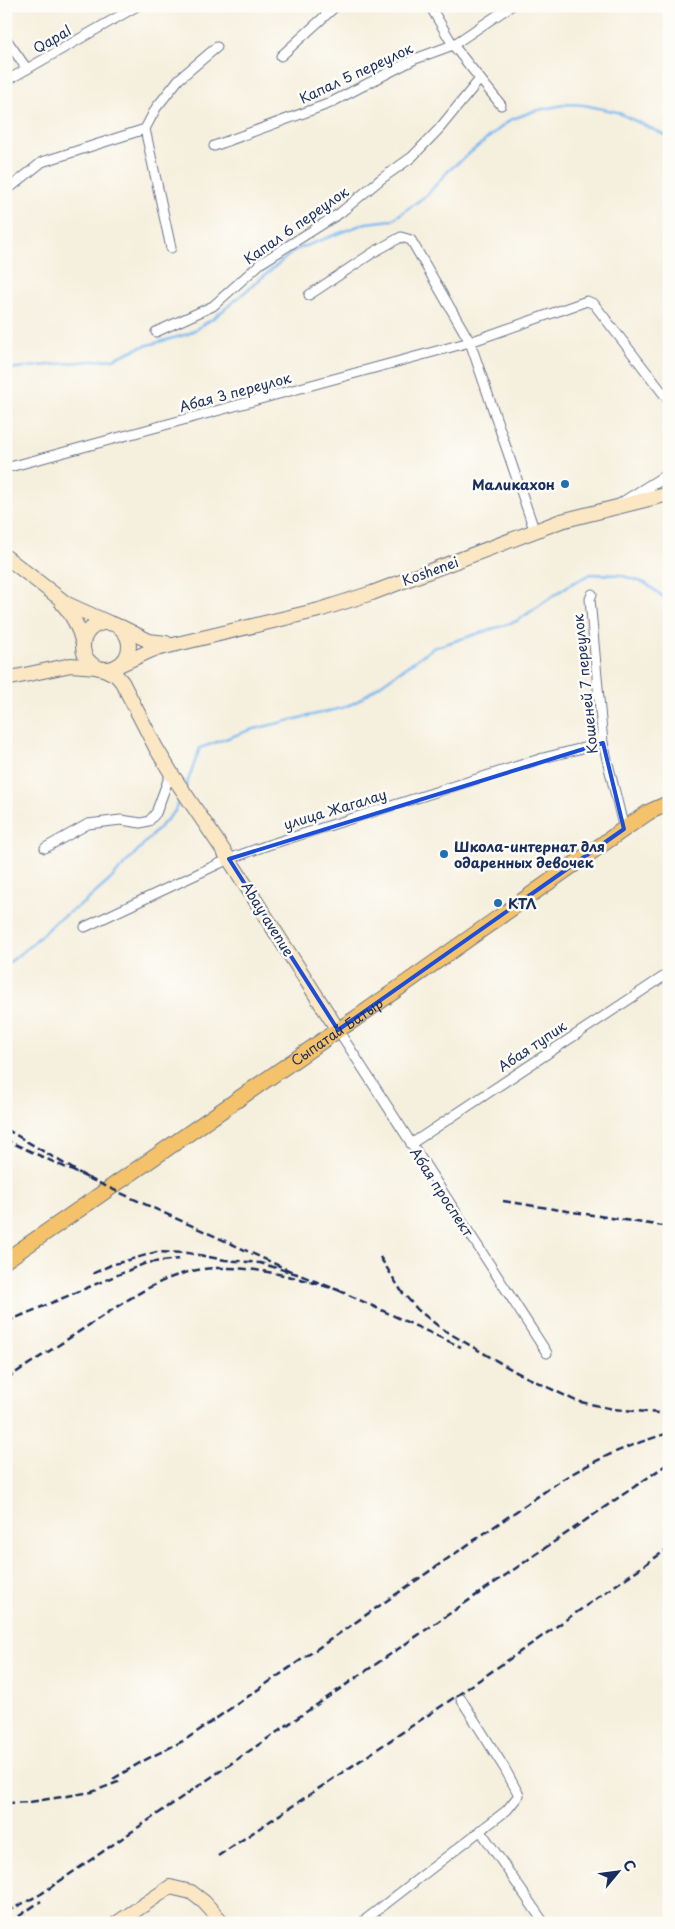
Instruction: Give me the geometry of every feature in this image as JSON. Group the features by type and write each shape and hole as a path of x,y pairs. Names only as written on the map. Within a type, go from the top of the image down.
{"main road":[{"name":"Koshenei","path":"189,640 319,610 372,593 561,521 669,494"},
{"path":"6,557 67,604 149,641 167,643 189,640"},
{"path":"54,595 75,619 80,629 87,659 115,663 127,679 134,702"},
{"path":"59,668 73,660 83,645 84,637 93,626 107,622"},
{"path":"120,627 126,634 129,642 115,663 116,674 134,702 156,748 172,774"},
{"path":"6,679 80,664 115,663 189,640"},
{"name":"Abay avenue","path":"172,774 229,859 338,1030"},
{"name":"Сыпатай Батыр","path":"6,1260 355,1019 624,829 649,812 669,803"},
{"path":"117,1923 170,1887 191,1892 204,1902 223,1923"}],"street":[{"name":"Qapal","path":"6,81 136,6"},
{"path":"281,56 336,6"},
{"path":"430,6 453,45 501,106"},
{"name":"Капал 5 переулок","path":"214,146 328,104 415,59 453,45 511,6"},
{"path":"6,39 27,69"},
{"path":"171,248 145,129 156,108 179,79 217,47"},
{"name":"Капал 6 переулок","path":"156,332 213,306 261,263 340,213 381,179 412,157 439,130 480,79"},
{"path":"6,191 42,162 145,129"},
{"path":"309,295 400,237 411,240 470,342 535,532"},
{"name":"Абая 3 переулок","path":"6,468 470,342 587,300 594,304 669,401"},
{"path":"620,505 669,474"},
{"name":"Кошеней 7 переулок","path":"592,594 590,599 603,743 624,829"},
{"name":"улица Жагалау","path":"85,928 229,859 534,761 603,743"},
{"path":"45,848 88,824 121,820 141,823 149,821 156,813 172,774"},
{"name":"Абая тупик","path":"411,1144 669,973"},
{"name":"Абая проспект","path":"338,1030 547,1353"},
{"path":"361,1923 507,1810 519,1795 461,1699"},
{"path":"480,1830 544,1923"}],"highlighted area":[{"path":"603,743 624,829 338,1030 229,859"}],"waterway":[{"path":"6,369 113,359 141,347 188,334 214,318 295,250 366,223 392,220 427,195 448,171 510,120 534,111 568,104 584,105 617,112 669,137"},
{"path":"186,786 200,748 250,730 342,708 356,702 433,648 517,621 569,585 591,574 620,575 645,583 669,601"},
{"path":"6,965 31,945 56,921 85,902 109,881 175,811 181,796"}],"railway":[{"path":"6,1129 88,1178 6,1140"},
{"path":"88,1178 297,1274 260,1263 225,1260 188,1253 157,1252 111,1265 92,1274"},
{"path":"503,1201 669,1227"},
{"path":"380,1257 402,1292 418,1310 442,1329 516,1372 576,1401 613,1409 669,1414"},
{"path":"6,1322 146,1263 179,1259"},
{"path":"6,1379 145,1290 174,1276 204,1269 238,1268 289,1276 338,1290 297,1274"},
{"path":"338,1290 461,1347"},
{"path":"113,1779 143,1761 185,1740 563,1479 614,1453 669,1433"},
{"path":"6,1912 41,1894 669,1463"},
{"path":"218,1856 455,1697 669,1548"},
{"path":"6,1803 30,1802 92,1792 123,1780"},
{"path":"9,1923 41,1901"}],"place":[{"name":"Маликахон","path":"565,484"},
{"name":"Школа-интернат для одаренных девочек","path":"444,854"},
{"name":"КТЛ","path":"498,903"}]}
